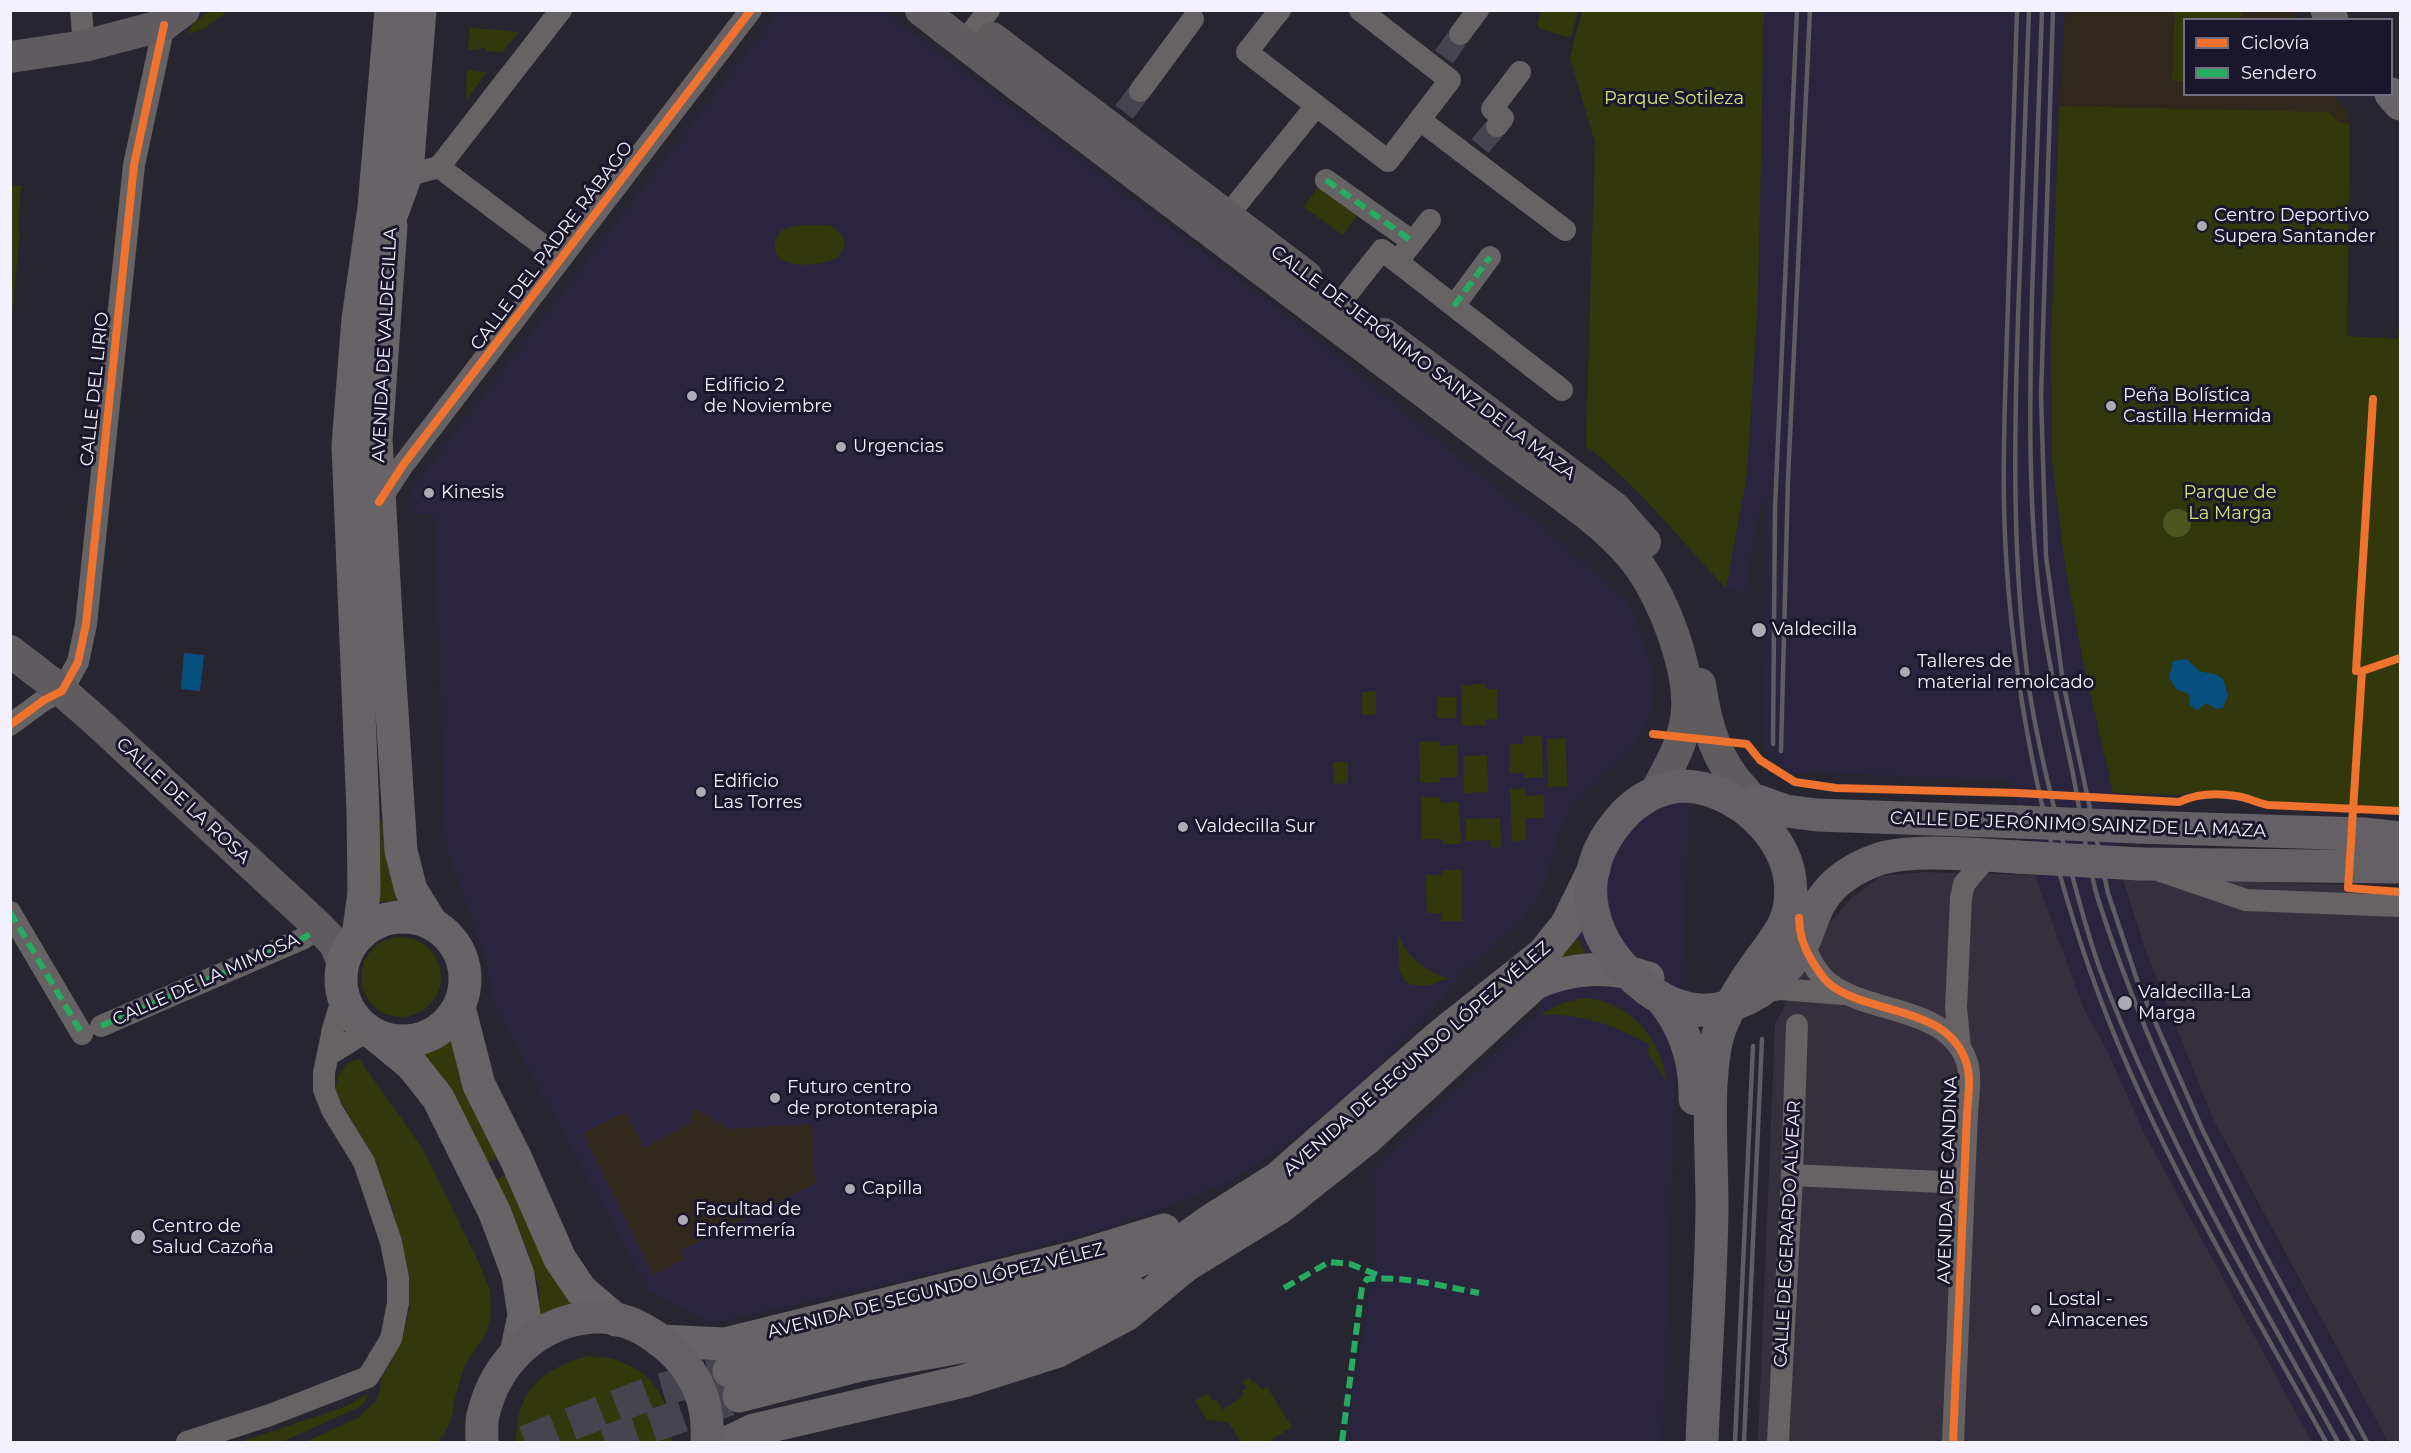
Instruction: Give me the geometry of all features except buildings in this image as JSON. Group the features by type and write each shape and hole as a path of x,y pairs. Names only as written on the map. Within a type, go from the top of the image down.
{"highway":[{"path":"1655,783 1700,789 1723,796 1756,801 1791,836 1799,855 1804,923"},
{"path":"1655,783 1625,813 1587,868 1596,924 1610,953 1658,994 1693,1010 1713,1010 1746,995"},
{"path":"1655,783 1645,811 1623,836 1612,857 1605,880 1606,905 1613,927 1630,955 1644,969 1692,1056 1695,1085 1682,1443"},
{"path":"1702,1443 1712,1211 1725,1046 1746,995 1753,969 1770,949 1784,924 1791,884 1785,857 1778,843 1763,824 1756,801"},
{"name":"CALLE DE JERÓNIMO SAINZ DE LA MAZA","path":"1756,801 1797,814 2363,834 2400,838"},
{"name":"CALLE DE JERÓNIMO SAINZ DE LA MAZA","path":"1746,995 1759,976 1775,962 1804,923 1809,891 1816,880 1836,865 1863,852 1889,847 1949,846 1991,856 2140,864 2400,867"},
{"path":"482,1429 502,1371 518,1349 540,1333 570,1322 596,1317 616,1320 647,1332 683,1363 699,1388 706,1412 706,1443"}],"main road":[{"name":"AVENIDA DE VALDECILLA","path":"361,297 365,183 379,10"},
{"name":"AVENIDA DE VALDECILLA","path":"350,949 364,893 363,812 348,471 351,397 361,297 374,207 391,10"},
{"name":"AVENIDA DE VALDECILLA","path":"407,10 376,440 401,851 411,890 432,924"},
{"path":"392,213 407,172 420,10"},
{"name":"CALLE DE JERÓNIMO SAINZ DE LA MAZA","path":"921,10 971,23 1118,120 1228,215 1615,508 1632,527 1672,582 1687,614 1709,730 1727,769 1756,801"},
{"path":"10,57 84,46 174,18"},
{"name":"CALLE DE JERÓNIMO SAINZ DE LA MAZA","path":"971,23 1162,196 1302,298 1621,543 1649,580 1665,616 1687,693 1686,718 1678,747 1655,783"},
{"name":"CALLE DE LA ROSA","path":"10,651 62,690 302,910 335,944 350,949"},
{"name":"AVENIDA DE SEGUNDO LÓPEZ VÉLEZ","path":"1185,1266 1081,1311 971,1345 860,1365 734,1383 866,1342 1036,1300 1096,1279 1179,1244 1210,1221 1278,1178 1440,1036 1552,946 1575,911 1587,868 1584,850 1597,824 1622,797 1655,783"},
{"path":"2363,834 2400,825"},
{"path":"373,1034 398,1042 421,1039 435,1033 451,1019 459,1007 465,990 465,972 458,949 432,924 409,917 388,919 370,927 350,949 341,980 343,996 350,1012 373,1034 412,1065 438,1098 495,1213 518,1275 524,1315 518,1349"},
{"name":"AVENIDA DE SEGUNDO LÓPEZ VÉLEZ","path":"729,1443 754,1430 964,1381 1058,1351 1126,1315 1185,1266 1279,1208 1366,1139 1525,991 1542,980 1585,969 1658,994"},
{"path":"459,1007 480,1086 516,1159 560,1259 581,1290 616,1320"},
{"name":"AVENIDA DE SEGUNDO LÓPEZ VÉLEZ","path":"660,1341 725,1344 1076,1257 1183,1224 1210,1221"},
{"path":"464,1443 482,1429"}],"street":[{"path":"81,10 84,46"},
{"path":"407,172 420,172 439,167 561,10"},
{"name":"CALLE DEL PADRE RÁBAGO","path":"379,502 403,465 751,10"},
{"path":"1280,10 1247,52 1388,161 1450,80 1439,63 1375,15"},
{"path":"1460,34 1478,10"},
{"name":"CALLE DEL LIRIO","path":"10,725 62,690 78,662 86,624 134,165 174,18"},
{"path":"1140,91 1193,19"},
{"path":"1497,126 1503,118 1492,109 1520,72"},
{"path":"1228,215 1316,106"},
{"path":"1420,120 1475,152 1565,230"},
{"path":"439,167 561,259"},
{"path":"1326,180 1413,242"},
{"path":"1398,262 1430,220"},
{"path":"1341,302 1382,250 1562,390"},
{"path":"1454,306 1490,257"},
{"name":"CALLE DE JERÓNIMO SAINZ DE LA MAZA","path":"1839,990 1818,951 1817,939 1822,919 1840,894 1859,879 1882,869 1943,865 1991,856"},
{"name":"AVENIDA DE CANDINA","path":"1953,1443 1969,1078 1966,1061 1960,1047 1956,1008 1961,898 1964,884 1991,856"},
{"path":"2140,864 2246,900 2400,906"},
{"name":"CALLE DE LA MIMOSA","path":"10,912 92,1030 302,939 311,933"},
{"path":"1804,923 1820,975 1839,990 1933,1024 1952,1037 1960,1047"},
{"path":"1746,995 1780,989 1839,990"},
{"path":"187,1443 270,1415 368,1377 391,1339 398,1303 398,1278 391,1242 364,1162 332,1110 324,1090 324,1073 330,1054 333,1029 343,996"},
{"name":"CALLE DE GERARDO ALVEAR","path":"1778,1443 1792,1175 1797,1025"},
{"path":"330,1054 373,1034"},
{"name":"AVENIDA DE CANDINA","path":"1792,1175 1963,1183"}],"shaded area":[{"path":"775,11 883,11 1287,315 1534,519 1626,600 1638,624 1655,681 1651,708 1644,729 1628,753 1570,810 1556,841 1546,881 1534,905 1518,924 1462,974 1421,1023 1358,1087 1272,1155 1230,1181 1166,1208 1100,1230 970,1265 714,1323 669,1302 648,1289 496,1009 485,957 447,850 434,514 411,515 408,504 414,486 771,21 769,18"},
{"path":"1764,11 2065,11 2059,88 2051,341 2052,460 2065,565 2084,666 2113,793 2122,881 2145,949 2212,1117 2259,1208 2388,1442 2312,1442 2143,1131 2107,1050 2084,1009 2035,875 2010,781 1788,772 1765,753 1767,503 1761,503 1744,594 1726,588 1747,475 1758,301"},
{"path":"2065,11 2292,11 2296,18 2183,18 2183,96 2335,96 2350,118 2350,124 2338,123 2329,112 2059,106"},
{"path":"1654,753 1692,774 1674,1122 1662,1442 1345,1442 1375,1255 1374,1169 1528,1021 1534,1019"},
{"path":"1923,872 2035,875 2084,1009 2107,1050 2143,1131 2312,1442 1758,1442 1775,1024 1825,929 1852,897 1881,876"},
{"path":"2122,877 2400,887 2400,1442 2388,1442 2212,1117 2145,949"},
{"name":"Facultad de Enfermería","path":"695,1108 729,1129 812,1124 815,1183 683,1249 680,1251 685,1259 653,1275 583,1133 625,1112 644,1148 688,1125"}],"green space":[{"path":"210,11 228,11 204,29 188,34 193,23"},
{"path":"1541,11 1578,11 1572,35 1567,37 1539,28 1537,24"},
{"name":"Parque Sotileza","path":"1582,11 1764,11 1758,301 1747,475 1726,588 1642,496 1586,446 1595,142 1570,58"},
{"path":"2175,11 2242,11 2241,18 2183,18 2183,81 2172,81"},
{"path":"470,27 519,32 502,52 486,51 486,48 479,47 478,50 468,49"},
{"path":"467,70 487,72 466,100"},
{"name":"Parque de La Marga","path":"2059,106 2329,112 2338,122 2350,124 2347,336 2398,339 2400,301 2400,809 2259,802 2236,793 2194,792 2180,795 2113,793 2084,666 2065,565 2052,460 2051,341"},
{"path":"1322,181 1361,209 1343,235 1304,207"},
{"path":"11,185 21,185 18,231 20,231 11,326"},
{"path":"796,226 831,226 842,234 845,245 839,257 826,262 804,265 784,261 777,254 776,239 782,231"},
{"path":"2177,509 2187,513 2191,523 2187,533 2177,537 2167,533 2163,523 2167,513"},
{"path":"1485,684 1486,689 1497,689 1497,719 1486,720 1486,725 1462,726 1461,685"},
{"path":"1376,691 1376,715 1362,715 1362,692"},
{"path":"1437,697 1457,697 1456,718 1437,718"},
{"path":"1523,736 1542,736 1543,777 1524,778 1524,773 1509,773 1509,744 1523,744"},
{"path":"1566,738 1567,787 1548,787 1547,739"},
{"path":"1439,741 1440,746 1457,745 1458,777 1440,777 1440,782 1420,783 1419,742"},
{"path":"1487,755 1488,792 1464,793 1463,756"},
{"path":"1348,761 1348,783 1334,784 1333,762"},
{"path":"1525,788 1525,796 1544,795 1544,818 1526,818 1526,840 1512,841 1510,789"},
{"path":"1422,797 1440,797 1441,803 1459,802 1461,844 1443,844 1442,839 1422,839"},
{"path":"1500,818 1501,847 1491,848 1490,840 1466,841 1466,819"},
{"path":"376,821 382,821 388,861 401,901 376,902"},
{"path":"1442,870 1462,870 1462,921 1442,921 1442,913 1427,913 1426,875 1442,875"},
{"path":"1397,931 1405,948 1417,962 1432,972 1450,978 1430,985 1412,985 1405,981 1400,972"},
{"path":"401,937 416,940 429,949 438,962 441,977 438,992 429,1005 416,1014 401,1017 386,1014 373,1005 364,992 361,977 364,962 373,949 386,940"},
{"path":"1577,937 1592,965 1552,955"},
{"path":"1588,998 1618,1008 1642,1026 1658,1052 1667,1082 1648,1054 1649,1044 1597,1022 1570,1016 1541,1015 1563,1003"},
{"path":"450,1039 464,1085 499,1157 485,1164 420,1056 435,1050"},
{"path":"359,1059 423,1149 480,1265 490,1291 491,1311 487,1332 465,1365 456,1393 451,1421 443,1436 436,1442 305,1442 358,1418 374,1403 378,1397 382,1377 401,1344 410,1308 406,1268 392,1206 366,1145 334,1089 345,1066"},
{"path":"507,1174 576,1306 539,1317 539,1288 527,1249 494,1181"},
{"path":"588,1356 616,1360 630,1366 651,1381 664,1402 672,1442 516,1442 521,1409 534,1385 557,1368"},
{"path":"1249,1378 1253,1383 1256,1382 1262,1390 1267,1387 1292,1427 1268,1442 1241,1442 1228,1422 1207,1420 1195,1401 1207,1393 1223,1410 1244,1395 1242,1391 1246,1388 1243,1382"},
{"path":"367,1394 366,1400 360,1407 281,1442 240,1442 347,1406"}],"water":[{"path":"184,653 204,655 200,691 181,689"},
{"path":"2187,659 2199,671 2217,675 2223,679 2228,695 2223,708 2217,709 2206,703 2198,710 2190,706 2189,694 2176,689 2169,678 2173,661"}],"tunnel":[{"path":"1444,57 1460,34"},
{"path":"1124,112 1140,91"},
{"path":"1480,146 1497,126"},
{"path":"525,1442 656,1391 729,1371"},
{"path":"605,1442 739,1396"}],"railway":[{"path":"1773,744 1775,508 1797,10"},
{"path":"1781,751 1788,479 1810,10"},
{"path":"2017,10 2004,512 2015,650 2023,706 2045,817 2059,872 2093,979 2142,1099 2170,1158 2231,1273 2326,1442"},
{"path":"2029,10 2015,457 2017,550 2023,642 2041,755 2057,820 2101,972 2152,1094 2211,1212 2338,1442"},
{"path":"2042,10 2031,331 2032,505 2043,625 2090,868 2122,969 2180,1108 2247,1244 2354,1442"},
{"path":"2053,10 2041,396 2046,556 2063,682 2108,893 2138,983 2203,1131 2261,1247 2367,1442"},
{"path":"1744,1442 1762,1039"},
{"path":"1735,1442 1753,1046"}],"marked path":[{"path":"1326,180 1413,242"},
{"path":"1454,306 1490,257"},
{"path":"10,912 82,1034"},
{"path":"101,1026 302,939 311,933"},
{"path":"1284,1288 1329,1262 1350,1264 1380,1276"},
{"path":"1342,1442 1362,1287 1367,1279 1409,1280 1479,1293"}],"cycle path":[{"path":"379,502 403,465 751,10"},
{"path":"10,725 44,700 62,691 78,662 86,624 134,165 164,25"},
{"path":"2356,671 2373,399"},
{"path":"2400,658 2362,671 2348,888 2400,892"},
{"path":"1653,734 1747,744 1760,760 1795,782 1836,788 2018,793 2179,802 2199,796 2221,795 2240,797 2268,805 2400,811"},
{"path":"1799,918 1801,935 1807,951 1829,984 1849,995 1924,1020 1941,1029 1955,1042 1967,1065 1969,1086 1953,1442"}],"place":[{"name":"Centro Deportivo Supera Santander","path":"2202,226"},
{"name":"Edificio 2 de Noviembre","path":"692,396"},
{"name":"Peña Bolística Castilla Hermida","path":"2111,406"},
{"name":"Urgencias","path":"841,447"},
{"name":"Kinesis","path":"429,493"},
{"name":"Valdecilla","path":"1759,630"},
{"name":"Talleres de material remolcado","path":"1905,672"},
{"name":"Edificio Las Torres","path":"701,792"},
{"name":"Valdecilla Sur","path":"1183,827"},
{"name":"Valdecilla-La Marga","path":"2125,1003"},
{"name":"Futuro centro de protonterapia","path":"775,1098"},
{"name":"Capilla","path":"850,1189"},
{"name":"Facultad de Enfermería","path":"683,1220"},
{"name":"Centro de Salud Cazoña","path":"138,1237"},
{"name":"Lostal - Almacenes","path":"2036,1310"}]}
